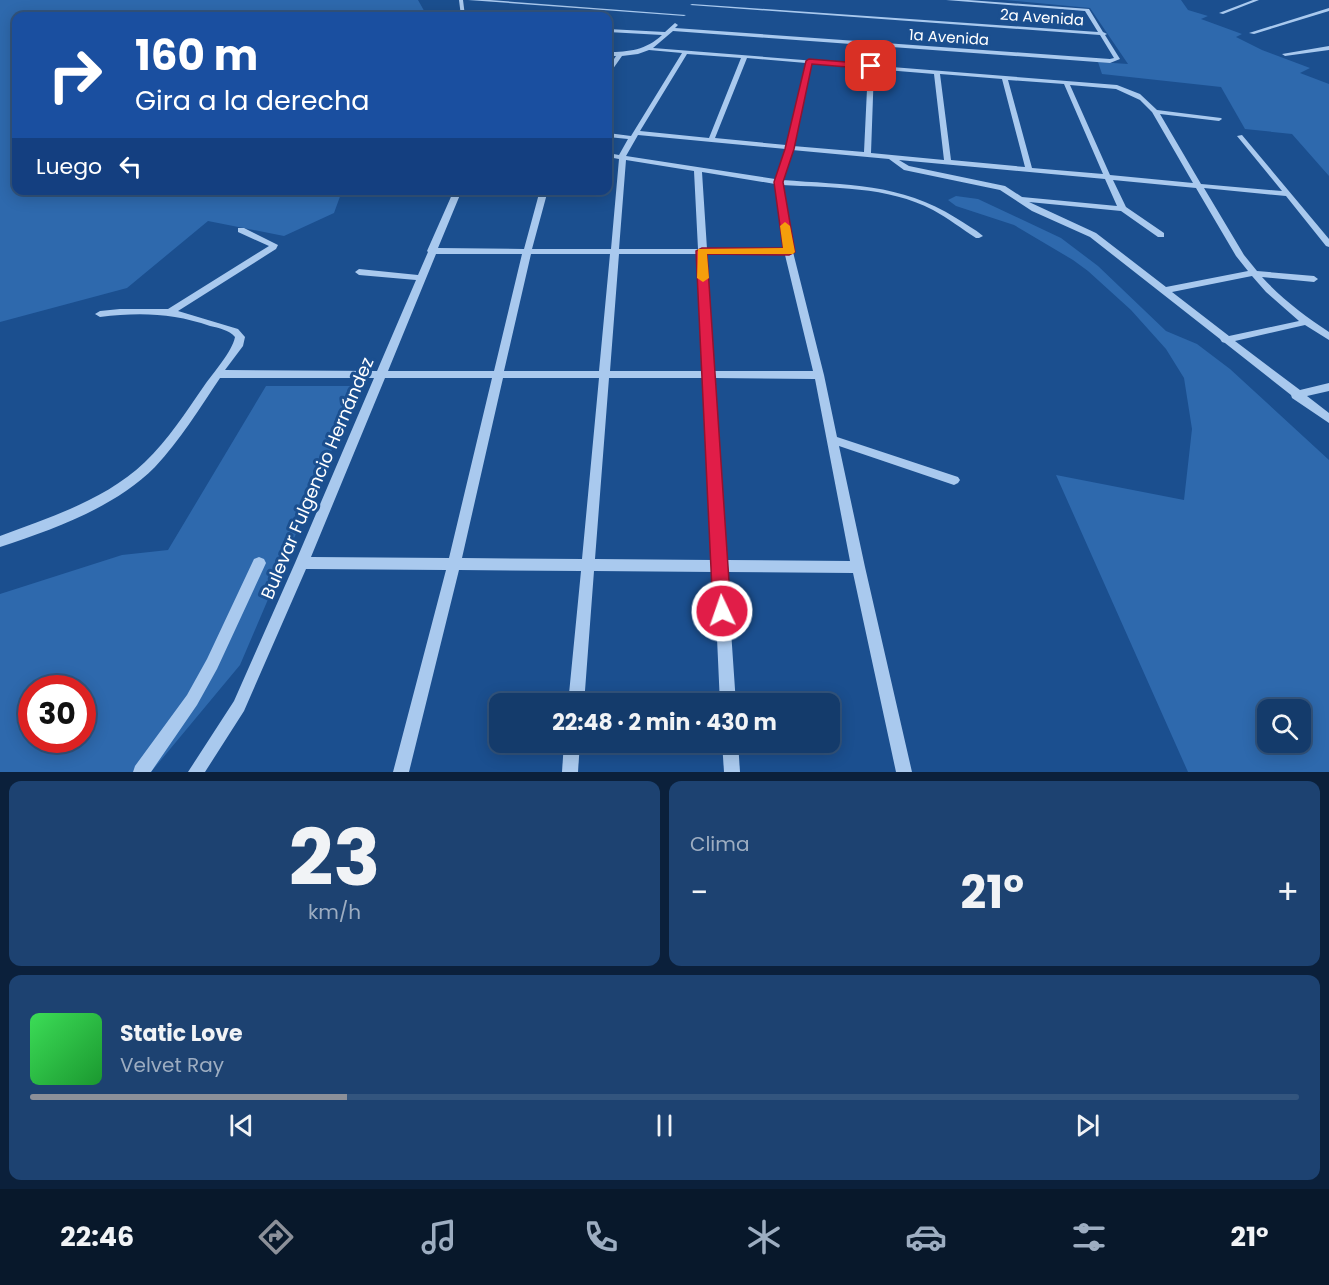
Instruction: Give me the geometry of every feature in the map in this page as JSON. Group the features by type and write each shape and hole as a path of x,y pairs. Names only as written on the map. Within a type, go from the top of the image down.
{"street":[{"path":"470,0 684,15"},
{"path":"948,0 1087,10 1104,34"},
{"path":"1221,13 1257,0"},
{"path":"651,49 694,2"},
{"name":"2a Avenida","path":"694,2 1104,34"},
{"path":"1252,33 1329,9"},
{"name":"1a Avenida","path":"671,29 1116,60 1104,34"},
{"path":"612,30 666,34"},
{"path":"612,47 642,51"},
{"path":"1285,54 1329,48"},
{"path":"612,54 651,49 1066,82 1128,90 1144,97 1155,112 1240,256 1253,273 1269,290 1329,337"},
{"path":"577,693 624,150 685,52"},
{"path":"612,66 620,54"},
{"path":"711,141 745,56"},
{"path":"809,61 789,149 778,182 789,252 819,375 858,567 904,772"},
{"path":"867,155 871,66"},
{"path":"937,72 948,161"},
{"path":"1004,77 1029,170"},
{"path":"1066,82 1123,209"},
{"path":"1155,112 1220,118"},
{"path":"612,135 948,161 1288,194"},
{"path":"1240,136 1329,244"},
{"path":"612,156 778,182 881,190 935,208 979,236"},
{"path":"892,157 907,168 993,186 1020,198 1035,209 1100,239 1225,340 1329,419"},
{"path":"698,170 727,693"},
{"name":"Bulevar Fulgencio Hernández","path":"196,772 239,706 302,563 456,195"},
{"path":"401,772 454,564 527,252 543,195"},
{"path":"1020,198 1123,209 1161,235"},
{"path":"171,311 274,245 241,230"},
{"path":"431,251 789,252"},
{"path":"359,272 420,278"},
{"path":"1166,291 1253,273 1314,279"},
{"path":"0,542 92,504 129,482 150,464 180,426 238,346 240,337 235,331 171,311 138,309 100,314"},
{"path":"1225,340 1307,322"},
{"path":"216,374 819,375"},
{"path":"1296,395 1329,387"},
{"path":"833,440 954,480"},
{"path":"141,772 197,691 259,563"},
{"path":"302,563 858,567"},
{"path":"570,772 571,753"},
{"path":"731,753 732,772"}],"shaded area":[{"path":"0,0 418,0 425,12 12,12 12,195 341,195 334,213 284,236 208,221 127,288 0,322"},
{"path":"1004,0 1181,0 1188,10 1208,16 1201,19 1242,34 1236,37 1262,50 1310,68 1300,73 1329,84 1329,176 1292,134 1245,129 1221,87 1102,74 1098,62 1128,64 1090,8"},
{"path":"956,196 978,199 1061,238 1098,266 1166,331 1197,344 1230,369 1329,460 1329,772 1188,772 1056,475 1184,500 1192,429 1184,378 1166,349 1131,310 1088,271 1014,225 956,206 948,200"},
{"path":"266,386 359,386 240,665 151,772 0,772 0,594 122,555 168,550"}],"slow traffic":[{"path":"703,278 702,251 789,252 785,226"}],"route":[{"path":"722,611 702,251 789,252 778,182 789,149 809,61 871,66"}]}
